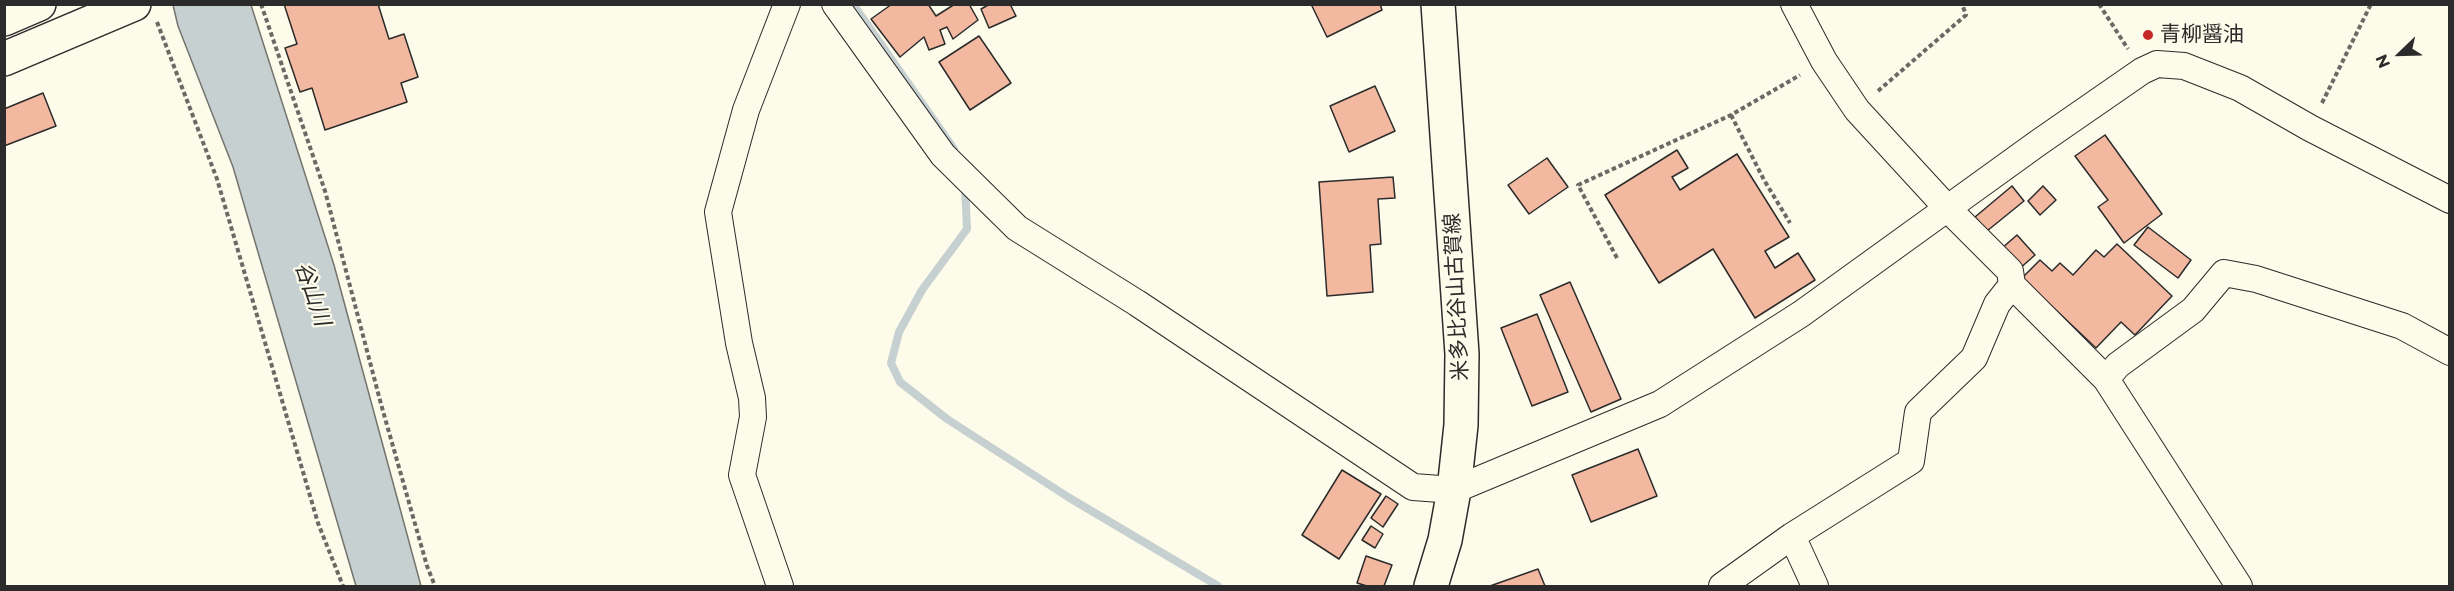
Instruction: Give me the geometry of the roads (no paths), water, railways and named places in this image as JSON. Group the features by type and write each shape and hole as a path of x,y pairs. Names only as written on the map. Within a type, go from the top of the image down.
{"main road":[{"path":"4,19 39,4"},
{"name":"米多比谷山古賀線","path":"1431,586 1445,540 1454,490 1461,425 1462,354 1438,4"},
{"path":"4,59 144,10"}],"street":[{"path":"780,586 742,475 753,417 752,398 739,343 718,212 746,110 787,4"},
{"path":"835,4 943,155 1017,228 1146,310 1413,487 1454,490 1660,404 1801,314 2142,71 2157,64 2184,66 2240,88 2310,128 2450,200"},
{"path":"1794,4 1824,61 1857,110 1948,209 2010,271 2012,285 2106,379 2240,586"},
{"path":"2106,379 2118,365 2193,310 2224,273 2256,279 2402,326 2450,352"},
{"path":"1722,586 1792,536 1911,462 1918,412 1974,358 1997,304 2012,285"},
{"path":"1792,536 1815,586"}],"water":[{"name":"谷山川","path":"173,5 251,5 334,265 421,586 356,586 233,167 178,26"}],"waterway":[{"path":"853,4 954,149"},
{"path":"965,186 967,229 922,290 899,332 891,363 900,382 947,419 1068,497 1218,586"}],"place":[{"name":"青柳醤油","path":"2148,35"}]}
